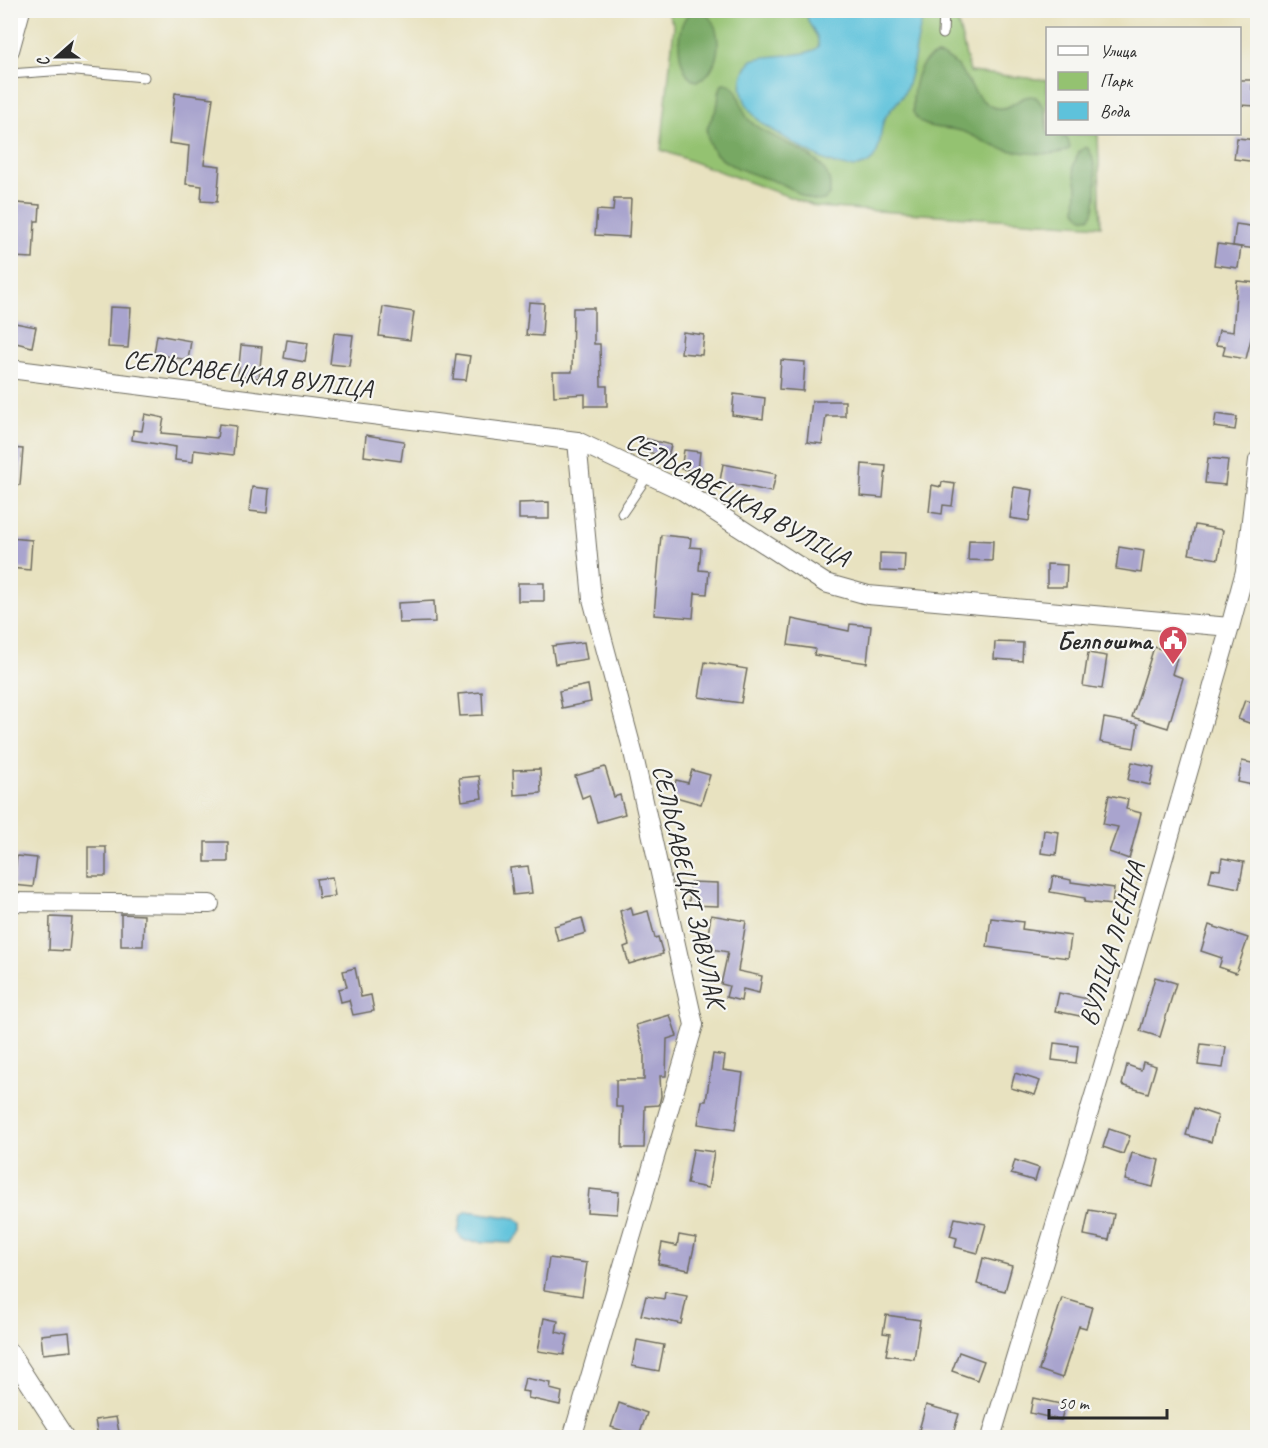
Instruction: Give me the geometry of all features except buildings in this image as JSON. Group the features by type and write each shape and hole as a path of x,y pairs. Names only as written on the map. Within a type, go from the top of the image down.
{"street":[{"path":"10,50 21,10"},
{"name":"СЕЛЬСАВЕЦКАЯ ВУЛІЦА","path":"10,369 577,441 683,491 825,583 868,595 1230,627"},
{"name":"СЕЛЬСАВЕЦКІ ЗАВУЛАК","path":"572,1437 694,1025 633,752 592,599 577,441"},
{"name":"ВУЛІЦА ЛЕНІНА","path":"991,1437 1123,999 1230,627 1251,572 1257,460"},
{"path":"10,902 210,904"},
{"path":"10,1353 65,1437"}],"lane":[{"path":"943,34 944,10"},
{"path":"10,74 65,70 144,77"},
{"path":"622,513 648,475"}],"green space":[{"path":"667,11 958,11 957,19 970,72 1046,80 1046,135 1098,135 1101,226 817,207 661,150 674,26"},
{"path":"691,11 702,12 710,18 718,40 714,64 698,81 692,80 687,73 679,46 682,26"},
{"path":"937,55 954,63 977,95 993,107 1005,108 1025,97 1036,97 1044,107 1046,135 1061,135 1068,139 1070,148 1045,154 1011,150 994,146 961,131 922,123 913,112 914,86 919,70 930,58"},
{"path":"723,83 734,87 750,121 760,129 802,151 824,170 830,181 829,195 824,200 807,198 782,184 736,167 715,153 709,143 707,128 715,113"},
{"path":"1086,147 1093,160 1096,183 1095,205 1093,214 1089,218 1082,217 1076,210 1077,186 1073,167 1079,151"}],"water":[{"path":"807,11 925,11 907,87 884,120 876,155 862,166 849,167 818,157 763,124 745,102 741,85 742,77 752,60 805,53 818,47 817,38 808,21"},
{"path":"467,1211 515,1218 522,1223 522,1231 511,1243 466,1241 458,1233 461,1216"}],"place":[{"name":"Белпошта","path":"1173,666"}]}
